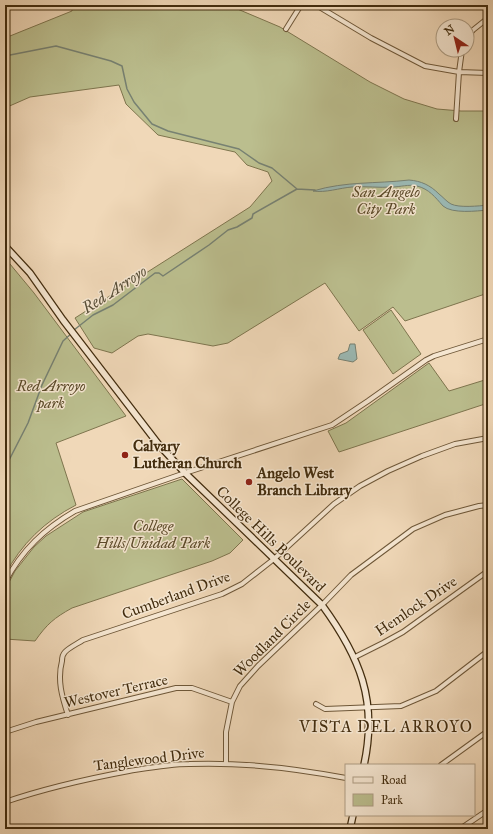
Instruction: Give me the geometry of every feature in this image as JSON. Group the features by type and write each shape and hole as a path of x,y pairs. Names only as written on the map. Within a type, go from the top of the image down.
{"street":[{"path":"286,29 301,5"},
{"path":"316,5 371,38 425,66 459,72 488,73"},
{"path":"475,28 488,18"},
{"path":"456,119 461,58"},
{"name":"College Hills Boulevard","path":"5,246 30,272 80,344 159,445 185,473 322,605 340,629 355,657 363,680 368,708 368,746 364,764"},
{"path":"5,582 14,566 34,541 59,520 75,511 92,504 332,425 426,360 434,356 488,339"},
{"name":"Cumberland Drive","path":"68,714 61,693 60,667 63,654 72,646 83,640 222,594 242,584 274,559 334,504 360,486 388,471 422,456 455,444 488,438"},
{"name":"Woodland Circle","path":"226,764 226,732 232,702 240,686 258,666 351,575 414,529 445,515 488,505"},
{"name":"Hemlock Drive","path":"355,657 403,632 488,571"},
{"path":"316,704 325,709 401,706 436,691 488,651"},
{"name":"Westover Terrace","path":"5,732 68,714 176,688 192,688 232,702"},
{"path":"442,764 488,731"},
{"name":"Tanglewood Drive","path":"5,802 38,791 89,778 149,768 187,764 262,766 310,771 345,778"},
{"path":"460,829 488,810"},
{"path":"350,829 353,816"},
{"path":"190,829 234,827 255,829"}],"green space":[{"name":"San Angelo City Park","path":"72,5 228,5 280,27 370,82 404,99 437,109 488,111 488,293 405,321 393,307 359,331 325,283 228,343 213,346 148,334 138,336 112,353 94,348 75,318 250,207 272,181 268,172 247,165 235,152 158,135 126,104 119,85 30,97 5,108 5,38 72,11"},
{"name":"Red Arroyo park","path":"5,258 34,293 126,416 56,443 76,505 54,518 35,534 18,553 5,575"},
{"path":"391,310 421,354 393,374 363,330"},
{"path":"429,363 449,391 488,379 488,403 339,452 328,431 346,423"},
{"name":"College Hills/Unidad Park","path":"182,479 243,540 230,553 212,561 72,608 51,622 35,641 5,639 5,590 15,571 34,547 46,536 83,512"}],"water":[{"path":"409,180 421,182 429,186 451,204 464,206 488,205 488,210 458,211 447,209 428,191 414,185 395,187 352,187 328,191 313,191 349,184"},
{"path":"350,344 355,344 357,359 353,362 338,359 340,354 348,351"}],"waterway":[{"name":"Red Arroyo","path":"5,56 56,46 111,61 122,66 127,89 134,102 152,124 168,131 239,149 259,163 272,168 297,189"},
{"name":"Red Arroyo","path":"74,330 93,315 113,305 155,273 159,273 163,276 209,245 228,230 237,227 252,218 253,214 297,189 315,190"},
{"name":"Red Arroyo","path":"5,468 28,423 42,385 63,341 72,333"}],"place":[{"name":"Calvary Lutheran Church","path":"125,455"},
{"name":"Angelo West Branch Library","path":"249,482"}],"district":[{"name":"VISTA DEL ARROYO","path":"386,726"}]}
